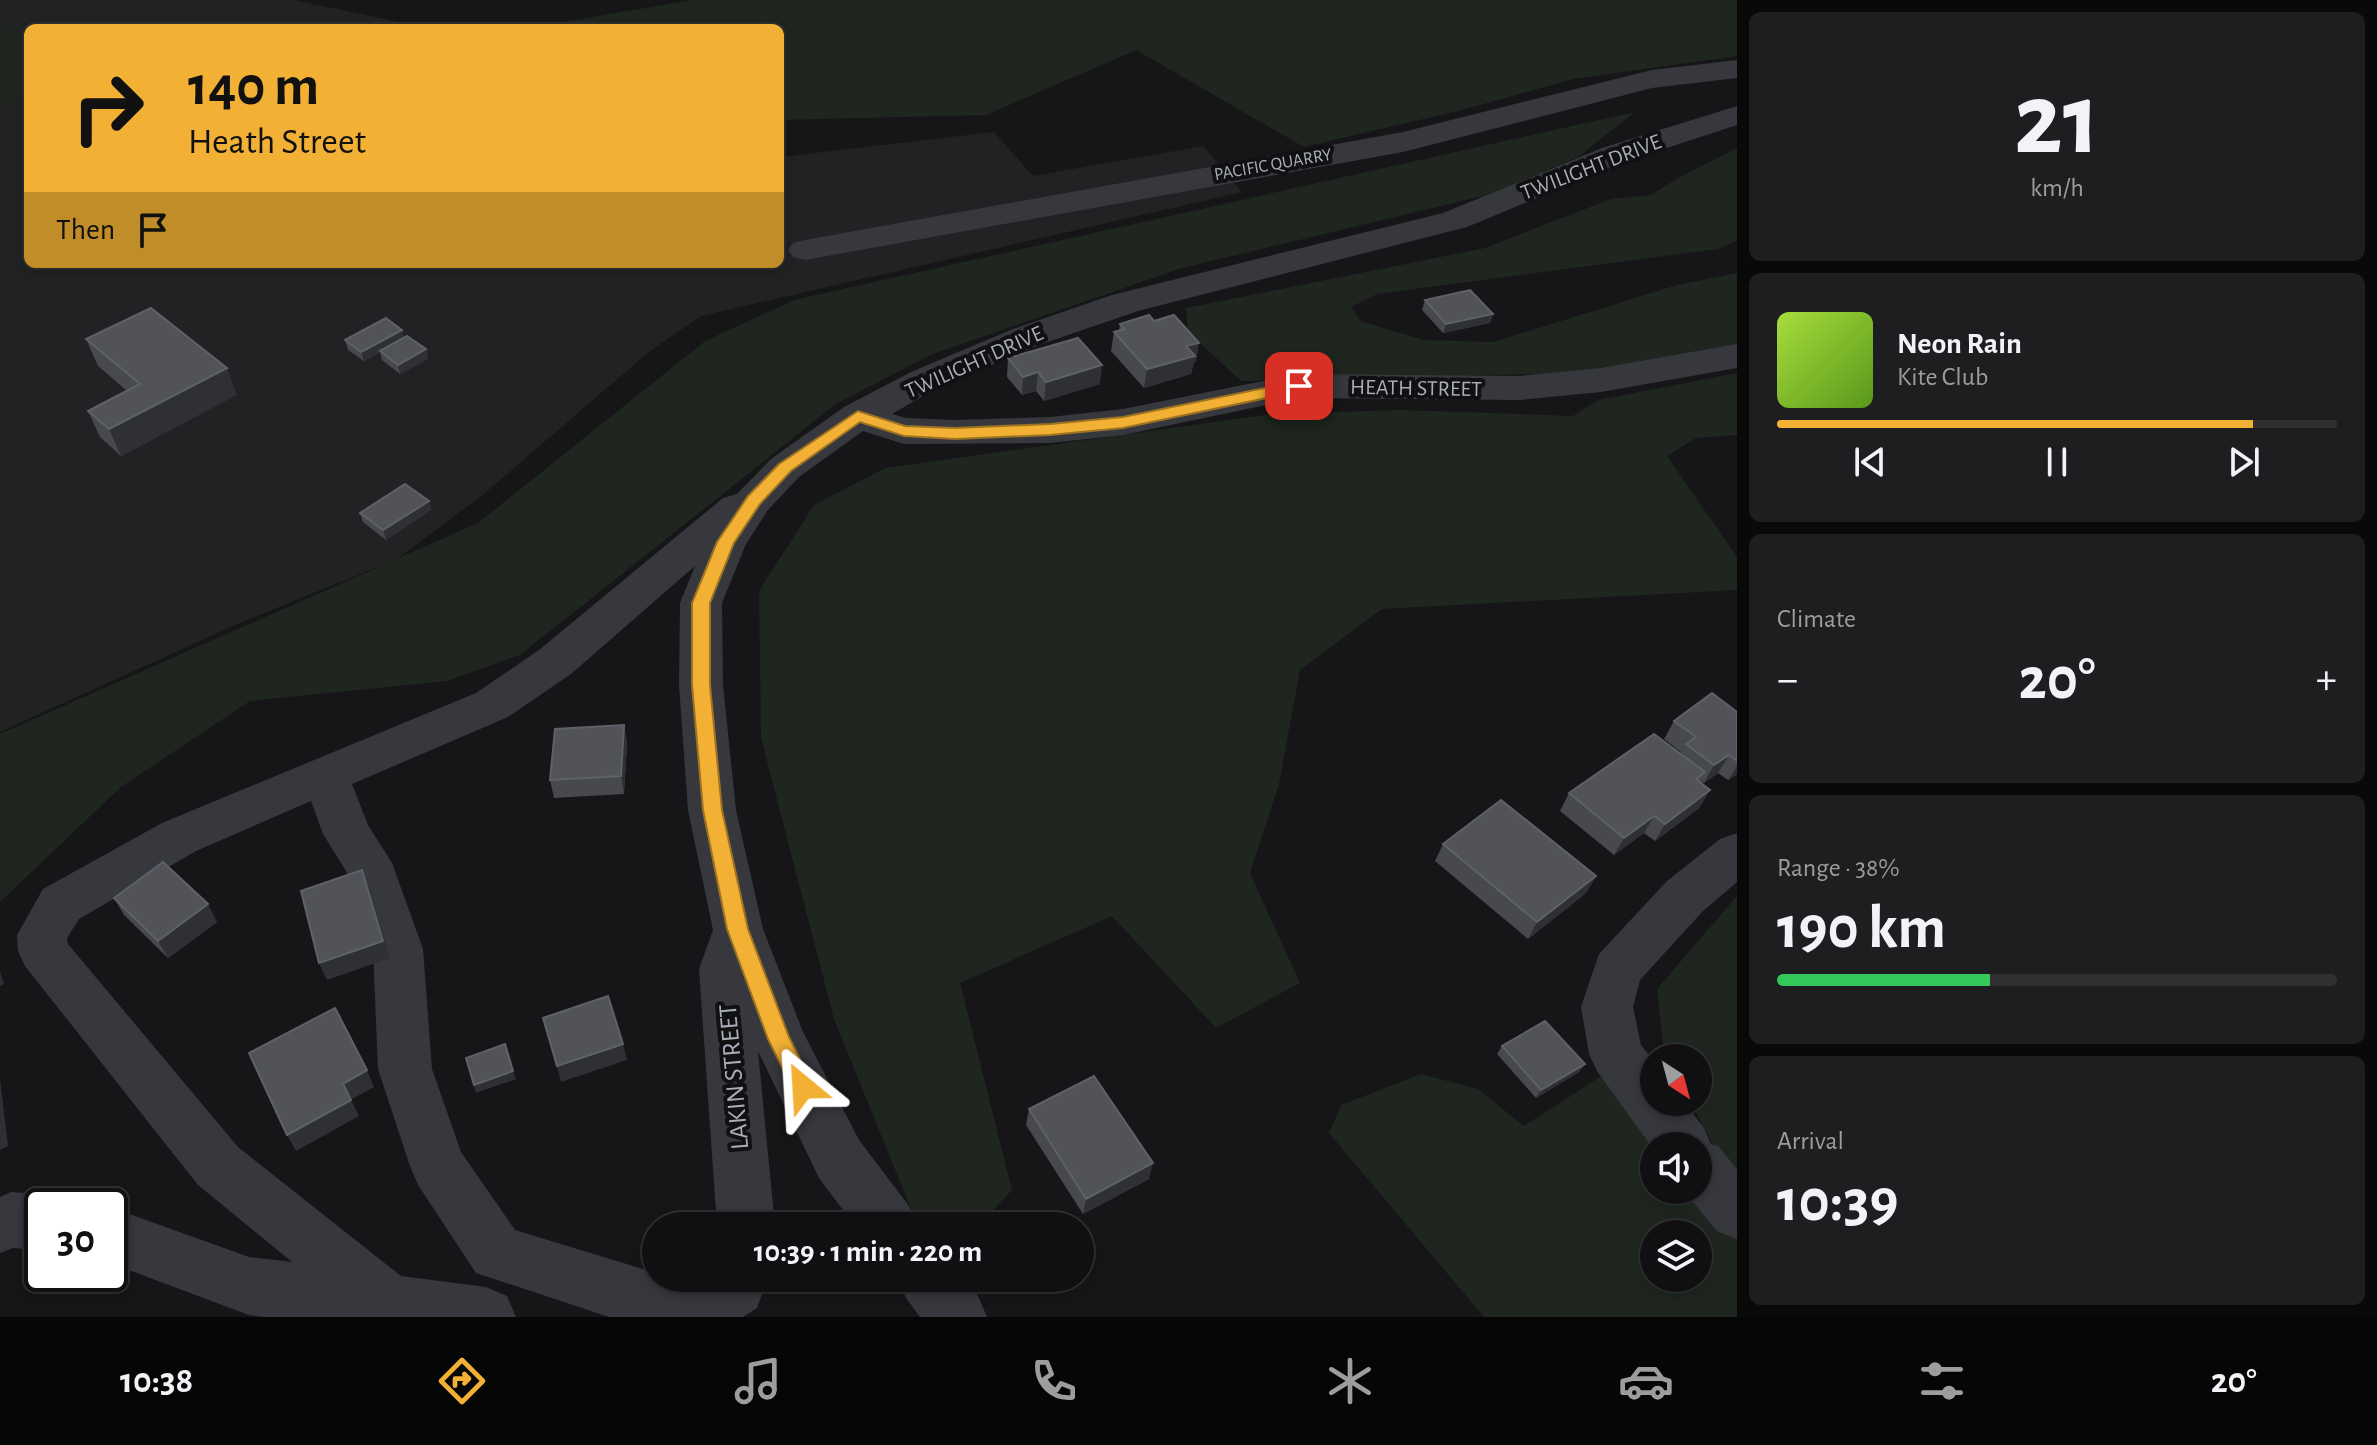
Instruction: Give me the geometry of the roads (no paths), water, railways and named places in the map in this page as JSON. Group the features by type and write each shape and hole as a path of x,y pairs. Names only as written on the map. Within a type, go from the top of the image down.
{"street":[{"name":"PACIFIC QUARRY","path":"805,250 1403,142 1652,79 1737,69"},
{"name":"TWILIGHT DRIVE","path":"879,1212 833,1146 779,1039 738,929 712,810 701,685 701,603 726,542 754,500 785,468 858,416 924,380 1054,327 1125,303 1455,220 1613,155 1737,115"},
{"name":"HEATH STREET","path":"858,416 904,431 1050,430 1123,422 1299,386 1520,388 1601,380 1737,356"},
{"path":"387,1303 218,1166 43,951 42,935 61,904 179,837 492,705 555,662 785,468"},
{"path":"326,777 347,834 368,863 398,949 405,1069 438,1166 496,1253 709,1303"},
{"path":"1674,1132 1616,1054 1607,1007 1617,970 1685,896 1737,853"},
{"name":"LAKIN STREET","path":"738,929 725,969 745,1212"},
{"path":"1712,1182 1737,1212"},
{"path":"0,1225 11,1220 24,1221"},
{"path":"128,1242 249,1286 486,1317"},
{"path":"938,1292 957,1317"}]}
